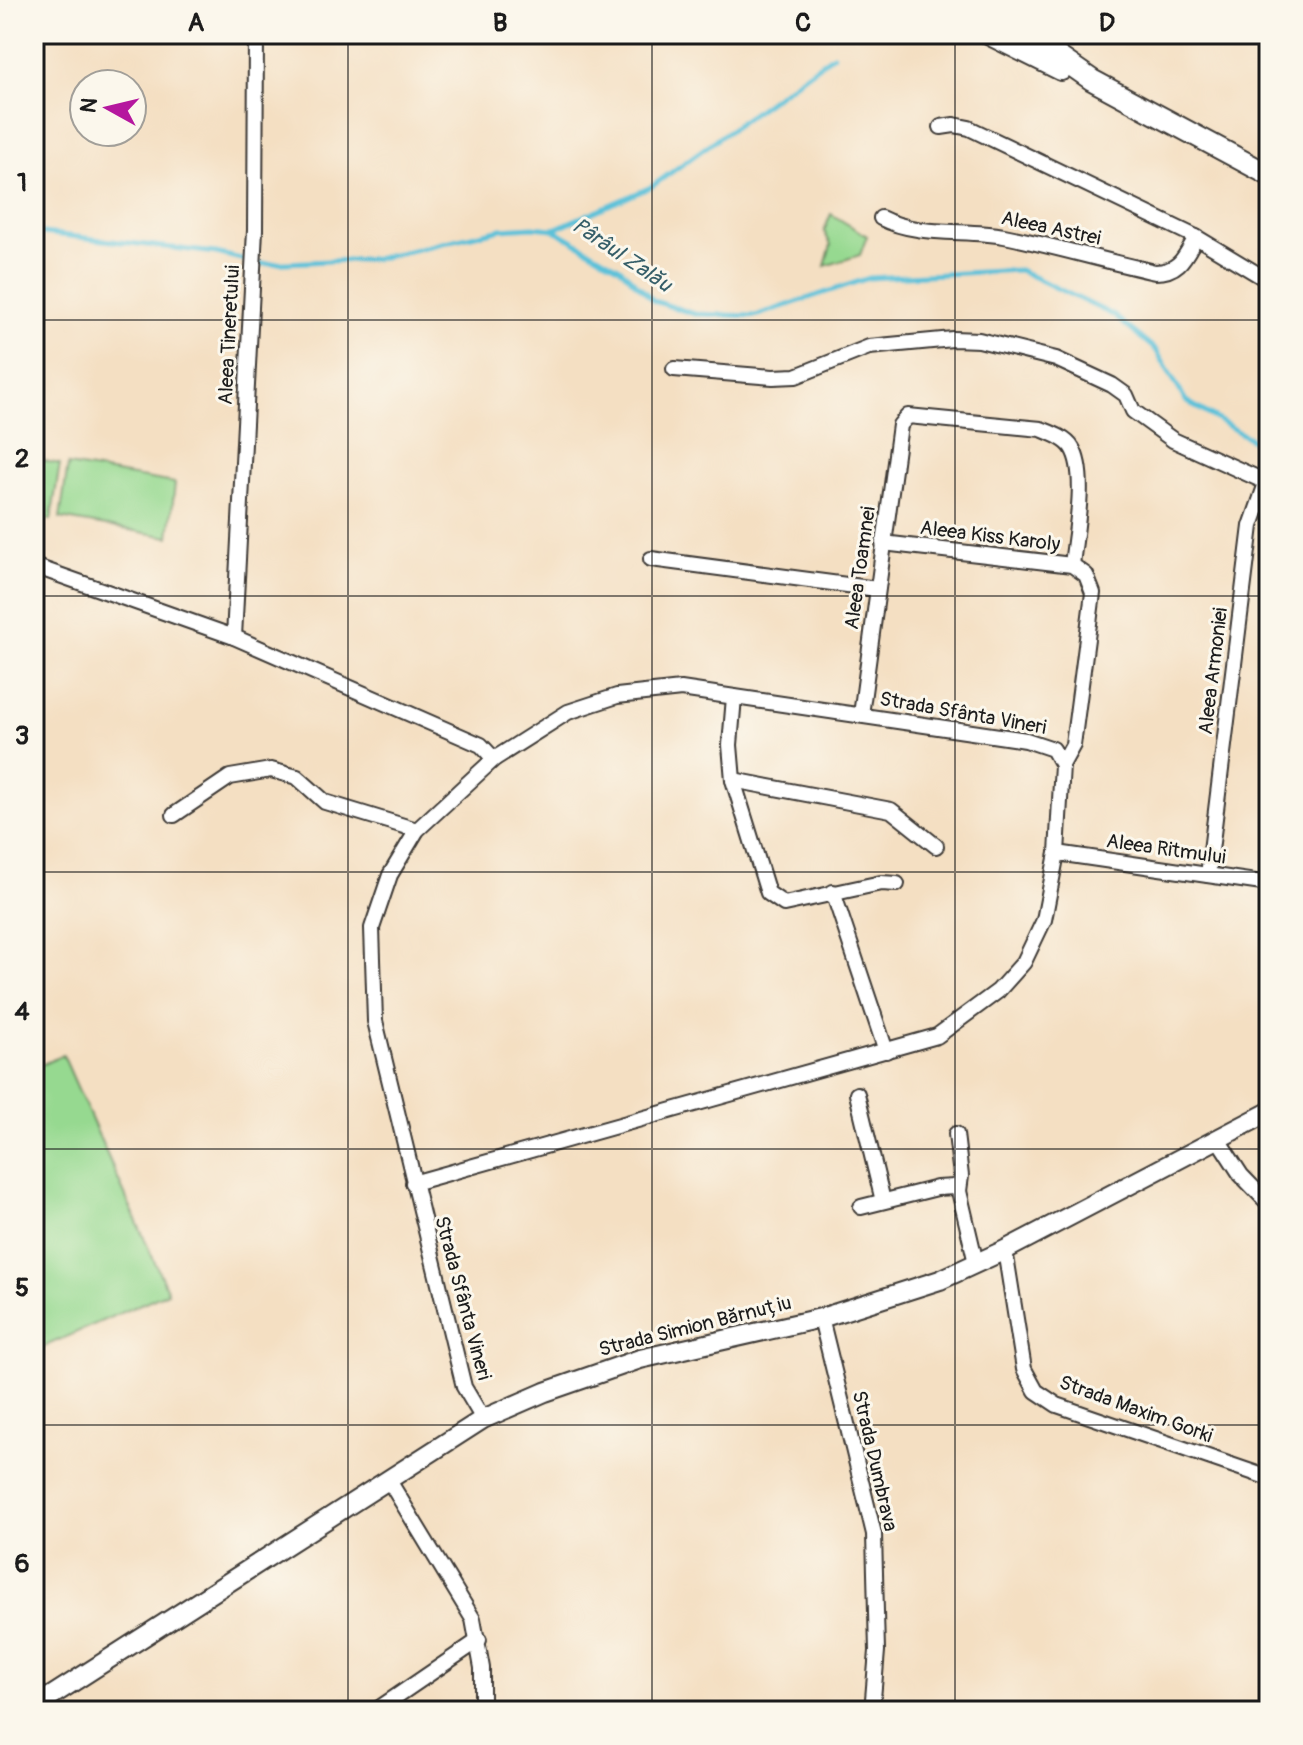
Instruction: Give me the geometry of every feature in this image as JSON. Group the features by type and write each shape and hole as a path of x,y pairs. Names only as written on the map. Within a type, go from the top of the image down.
{"main road":[{"path":"988,34 1066,72 1092,80"},
{"path":"1026,34 1092,80 1269,175"}],"street":[{"name":"Aleea Tineretului","path":"234,637 255,230 256,34"},
{"path":"941,127 969,128 1196,237 1269,281"},
{"name":"Aleea Astrei","path":"881,218 902,226 1024,240 1155,272 1167,272 1177,267 1196,237"},
{"path":"674,369 796,376 869,347 953,339 979,340 1056,359 1112,385 1126,395 1133,411 1173,440 1268,478"},
{"name":"Aleea Toamnei","path":"861,715 900,425 908,416 1041,429 1072,446 1080,470 1072,565"},
{"name":"Aleea Armoniei","path":"1208,875 1251,526 1268,478"},
{"name":"Aleea Kiss Karoly","path":"883,543 1072,565 1086,575 1093,593 1073,745 1062,765"},
{"path":"651,559 877,589"},
{"path":"34,566 234,637 481,745 494,759"},
{"name":"Strada Sfânta Vineri","path":"483,1419 464,1387 375,1021 372,928 390,875 417,830 494,759 568,712 617,696 681,689 1026,740 1053,749 1062,765"},
{"path":"734,697 730,745 733,780 768,893 784,904 881,883 897,884"},
{"path":"413,1183 937,1036 998,991 1024,962 1044,920 1057,853 1062,765"},
{"path":"174,815 230,777 271,770 297,777 325,802 417,830"},
{"path":"733,780 891,810 936,846"},
{"name":"Aleea Ritmului","path":"1057,853 1269,884"},
{"path":"833,892 886,1051"},
{"path":"857,1094 883,1201"},
{"name":"Strada Simion Bărnuțiu","path":"34,1707 483,1419 545,1392 640,1359 821,1318 940,1280 1005,1250 1269,1112"},
{"path":"956,1134 961,1176 959,1191 976,1263"},
{"path":"1217,1138 1241,1175 1269,1204"},
{"path":"861,1207 948,1186 959,1191"},
{"name":"Strada Maxim Gorki","path":"1005,1250 1024,1369 1036,1391 1057,1405 1269,1478"},
{"name":"Strada Dumbrava","path":"821,1318 874,1534 877,1651 872,1711"},
{"path":"388,1479 473,1619 479,1640 482,1711"},
{"path":"375,1711 479,1640"}],"green space":[{"path":"831,214 867,236 860,255 825,266 831,245 824,231"},
{"path":"34,459 60,464 51,520 34,517"},
{"path":"68,465 175,483 169,537 60,518"},
{"path":"63,1055 168,1292 34,1351 34,1068"}],"waterway":[{"path":"554,229 651,187 833,55"},
{"name":"Pârâul Zalău","path":"34,232 216,253 262,264 375,259 501,229 553,229 620,268 654,301 695,314 755,316 869,278 1019,270 1113,315 1156,350 1186,401 1269,450"}]}
